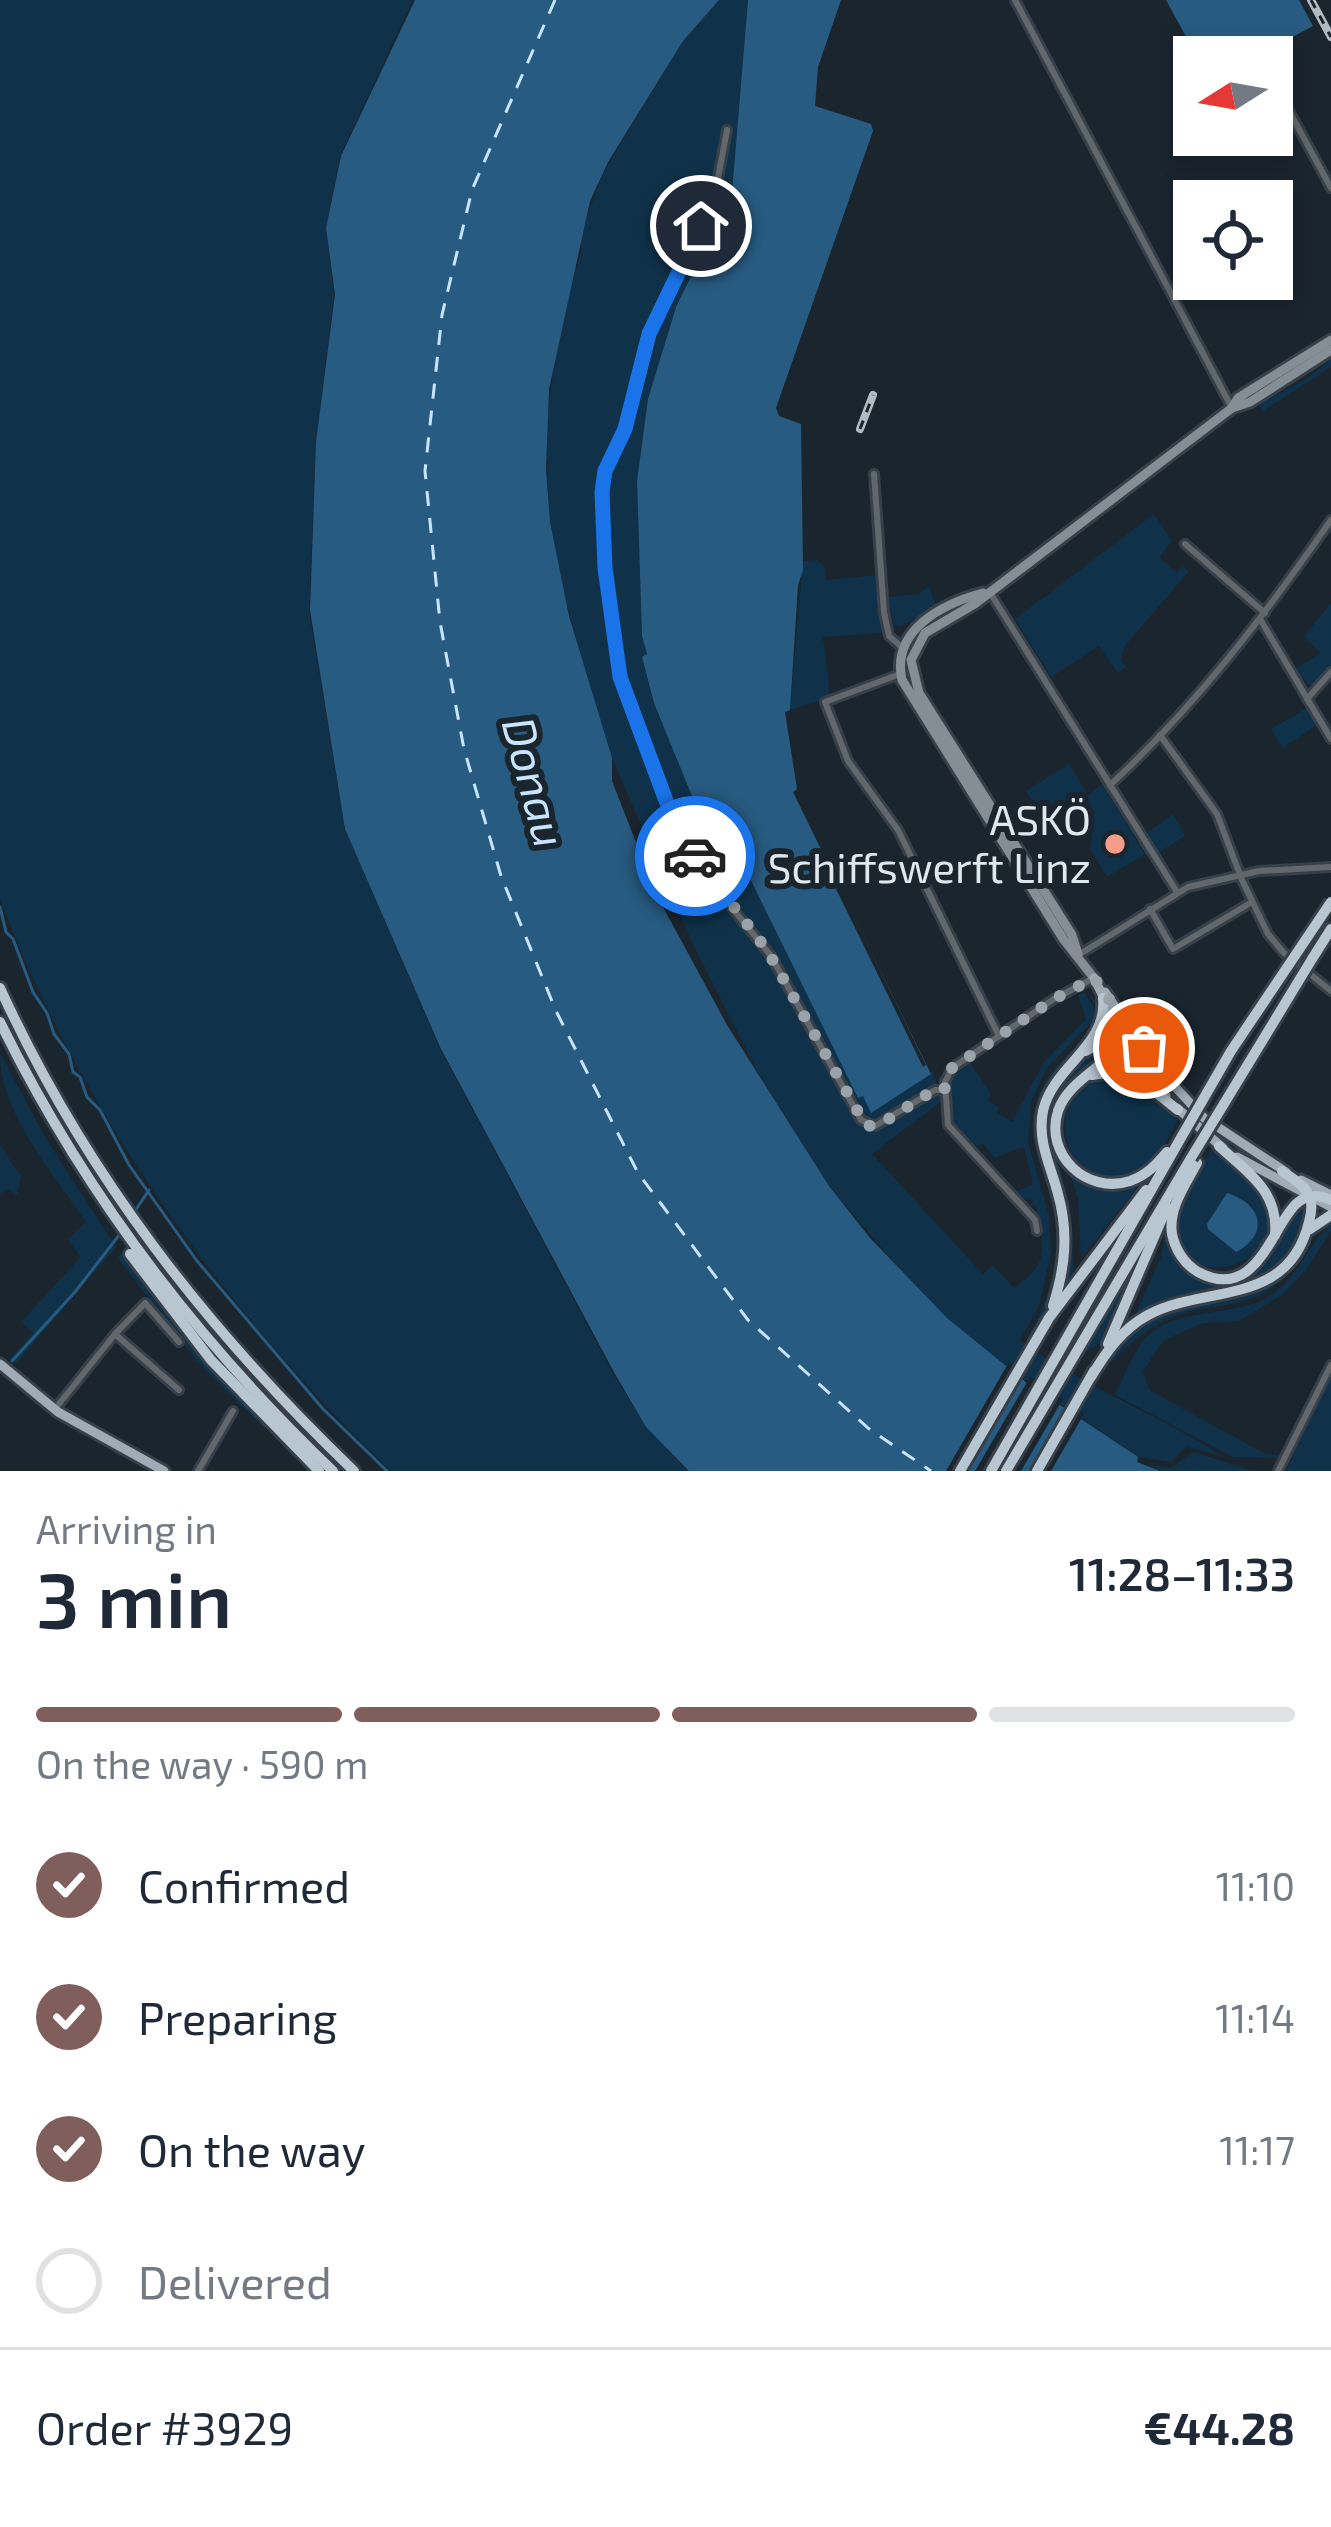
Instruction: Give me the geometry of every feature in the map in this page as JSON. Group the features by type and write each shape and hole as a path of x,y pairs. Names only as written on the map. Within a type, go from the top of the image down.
{"highway":[{"path":"991,1471 1231,1051 1331,902"},
{"path":"1311,1197 1294,1206 1257,1263 1238,1274 1210,1276 1188,1264 1177,1248 1172,1221 1194,1160 1331,929"},
{"path":"0,988 51,1090 137,1228 236,1352 354,1471"},
{"path":"1049,1318 1063,1272 1065,1226 1043,1148 1042,1121 1056,1082 1103,1022 1103,998"},
{"path":"1119,1011 1123,1036 1166,1076"},
{"path":"0,1022 58,1131 156,1291 211,1360 319,1471"},
{"path":"1123,1036 1066,1096 1056,1123 1059,1148 1078,1174 1103,1184 1149,1172 1178,1141"},
{"path":"1078,1056 1123,1036"},
{"path":"1089,1076 1130,1075 1178,1110"},
{"path":"1219,1146 1267,1191 1275,1210 1275,1238"},
{"path":"1006,1471 1194,1160"},
{"path":"960,1471 1049,1318 1167,1164"},
{"path":"1091,1377 1112,1346 1141,1319 1167,1306 1240,1293 1264,1282 1287,1262 1331,1204 1311,1197 1282,1171"},
{"path":"1037,1471 1134,1289 1177,1182"},
{"path":"1307,1232 1311,1197"},
{"path":"127,1243 224,1361 332,1471"}],"main road":[{"path":"1232,408 1238,398 1331,340"},
{"path":"1331,350 1250,402 1232,408 988,591 922,623 900,674 1064,940 1166,1076 1204,1118 1331,1204"},
{"path":"907,650 916,687 1072,935 1078,954"},
{"path":"1094,978 1123,1036 1178,1110 1219,1146 1311,1197"},
{"path":"0,1364 55,1409 164,1471"}],"street":[{"path":"1015,0 1232,408"},
{"path":"1293,118 1331,188"},
{"path":"727,130 716,194 652,325 625,429 603,478 605,568 618,669 677,828 767,950 861,1120 866,1126 877,1126 934,1090 944,1090"},
{"path":"874,474 884,612 890,636 907,650"},
{"path":"1110,785 1160,735 1262,616 1331,520"},
{"path":"1185,544 1262,616 1331,740"},
{"path":"988,591 1177,892"},
{"path":"1307,699 1331,672"},
{"path":"900,674 825,702 848,761 898,830 999,1036"},
{"path":"1160,735 1217,814 1239,874 1278,947 1331,991"},
{"path":"1078,954 1177,892 1239,874 1331,867"},
{"path":"1150,909 1173,949 1252,902"},
{"path":"1037,1231 1035,1220 948,1125 944,1090 952,1068 1094,978"},
{"path":"55,1409 145,1304 179,1342"},
{"path":"115,1334 179,1390"},
{"path":"1278,1471 1331,1365"},
{"path":"198,1471 233,1411"}],"shaded area":[{"path":"0,0 413,0 340,156 326,228 334,294 316,442 309,610 345,829 439,1047 614,1375 646,1427 688,1471 391,1471 272,1345 164,1206 72,1056 33,979 0,899"},
{"path":"719,0 748,0 732,192 676,307 648,399 637,482 642,636 647,654 642,658 654,703 707,833 731,840 858,1097 863,1095 872,1112 933,1071 942,1101 872,1154 983,1274 993,1265 1014,1288 1036,1268 1042,1245 1034,1213 1038,1208 1029,1207 1034,1200 1021,1199 1015,1192 1033,1184 1024,1147 995,1158 983,1144 971,1146 950,1119 950,1080 969,1061 991,1094 987,1100 1012,1122 1044,1062 1086,1019 1078,995 1085,993 1095,1009 1093,1021 1046,1069 1031,1102 1028,1142 1049,1216 1051,1252 1039,1306 1020,1340 1224,1457 1187,1446 1171,1462 1138,1457 984,1351 920,1293 829,1186 757,1071 691,940 612,758 560,578 549,516 546,427 558,336 582,248 579,238 603,173 683,41"},
{"path":"1331,359 1331,367 1263,411 1258,404 1305,380"},
{"path":"1154,514 1172,541 1159,557 1177,573 1183,566 1189,571 1124,647 1121,661 1126,666 1118,673 1099,646 1051,677 1015,619"},
{"path":"816,560 825,567 825,580 877,575 882,633 823,637 830,697 790,710 803,561"},
{"path":"929,586 937,608 894,625 888,597 919,594"},
{"path":"1331,603 1331,665 1310,687 1296,668 1321,653 1304,636"},
{"path":"1307,708 1318,724 1283,748 1271,729"},
{"path":"1069,764 1088,795 1102,784 1145,854 1107,877 1076,812 1050,828 1026,791"},
{"path":"1173,814 1185,836 1158,853 1146,834"},
{"path":"1088,991 1101,1011 1097,1024 1052,1080 1039,1110 1039,1145 1059,1219 1060,1255 1046,1307 1029,1341 1049,1288 1056,1252 1054,1215 1033,1129 1036,1105 1049,1077 1099,1014"},
{"path":"1117,1039 1071,1083 1052,1132 1072,1222 1073,1273 1064,1285 1070,1229 1049,1145 1051,1106 1081,1060"},
{"path":"0,1053 46,1139 116,1247 15,1364 10,1359 33,1333 21,1322 81,1257 68,1240 86,1222 19,1120 2,1075"},
{"path":"1101,1076 1130,1078 1178,1120 1151,1163 1121,1180 1099,1179 1082,1169 1070,1151 1065,1130 1068,1108 1080,1089"},
{"path":"0,1145 21,1177 17,1195 6,1189 0,1194"},
{"path":"1211,1150 1253,1179 1274,1217 1255,1252 1221,1267 1193,1262 1180,1234 1182,1205"},
{"path":"1070,1173 1100,1189 1137,1188 1081,1258 1078,1199"},
{"path":"1307,1201 1302,1228 1280,1264 1246,1282 1179,1297 1136,1313 1165,1238 1186,1269 1233,1281 1247,1279 1268,1262"},
{"path":"1322,1225 1292,1269 1267,1291 1237,1303 1174,1316 1110,1359 1133,1334 1160,1316 1240,1298 1267,1286"},
{"path":"1331,1225 1306,1270 1283,1294 1239,1321 1203,1323 1164,1340 1143,1371 1149,1389 1158,1395 1265,1454 1281,1455 1279,1458 1233,1457 1115,1395 1147,1337 1175,1320 1241,1307 1271,1295"},
{"path":"1148,1241 1114,1324 1103,1340 1079,1358"},
{"path":"121,1253 189,1343 264,1428 201,1366 118,1258"},
{"path":"1331,1372 1331,1471 1286,1471"},
{"path":"1194,1452 1252,1471 1160,1471 1150,1465 1171,1468"}],"water":[{"name":"Donau","path":"415,0 719,0 683,41 608,162 590,201 549,389 546,469 550,522 569,616 612,758 612,781 657,896 727,1025 829,1186 870,1238 947,1318 1027,1383 1138,1457 1137,1462 1160,1471 689,1471 646,1427 440,1047 345,829 310,610 316,442 335,294 326,228 341,156"},
{"path":"748,0 841,0 818,67 815,106 871,124 873,131 776,408 779,416 801,424 803,570 790,710 785,712 797,789 793,792 931,1074 871,1113 863,1096 858,1098 731,840 707,833 654,703 642,657 647,654 642,636 637,481 648,399 676,307 732,192"},
{"path":"1166,0 1299,0 1313,26 1293,37 1186,36"},
{"path":"1227,1193 1248,1204 1257,1220 1254,1237 1236,1252 1207,1224"}],"pier":[{"path":"823,852 926,1065 923,1067 819,854"},
{"path":"1009,1362 1025,1374 968,1471 946,1471"},
{"path":"1030,1377 1063,1399 1021,1471 975,1471"},
{"path":"1069,1403 1084,1414 1051,1471 1030,1471"}],"waterway":[{"path":"0,907 33,992 69,1054 73,1072 129,1165 197,1261 323,1409 387,1471"},
{"path":"135,1211 149,1190"},
{"path":"12,1361 120,1234"}],"ferry route":[{"path":"555,0 472,190 442,315 425,471 440,622 464,749 501,876 556,1011 638,1173 748,1320 868,1428 931,1471"}],"railway":[{"path":"1311,0 1331,37"},
{"path":"860,429 873,395"}],"way so far":[{"path":"695,856 767,950 866,1126 879,1125 934,1090 944,1090 952,1068 1054,999 1094,978 1144,1048"}],"place":[{"name":"ASKÖ Schiffswerft Linz","path":"1115,844"}],"route":[{"path":"695,856 671,814 620,677 605,568 602,492 605,471 625,429 649,334 701,226"}]}
